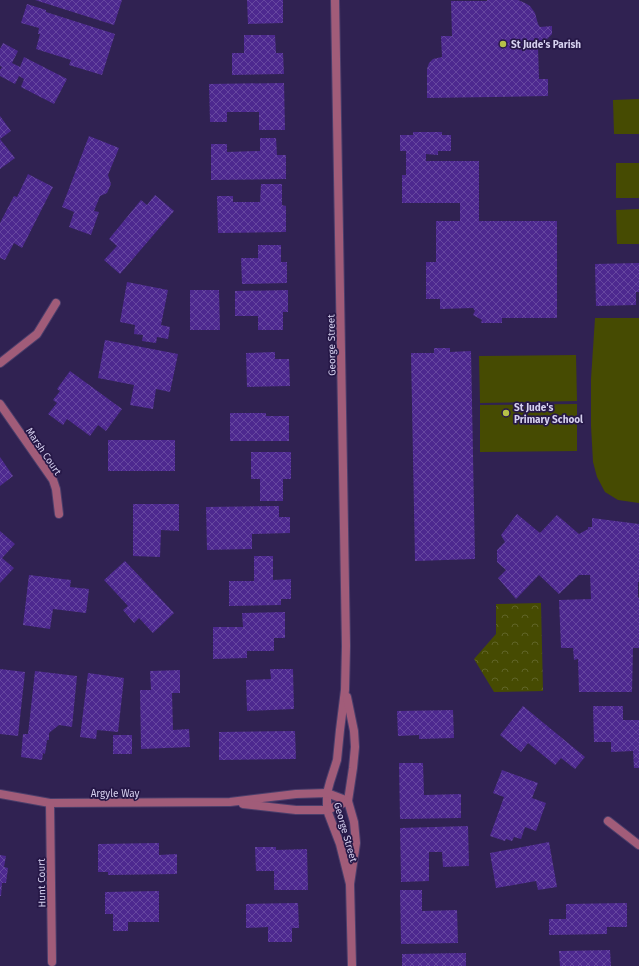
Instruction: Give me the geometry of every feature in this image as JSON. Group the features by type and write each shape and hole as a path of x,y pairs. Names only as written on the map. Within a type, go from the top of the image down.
{"street":[{"name":"George Street","path":"335,0 346,631 345,690 337,760 327,793 327,810 340,844 350,884"},
{"path":"0,363 37,334 56,303"},
{"name":"Marsh Court","path":"0,404 53,480 56,490 59,514"},
{"name":"George Street","path":"345,690 354,731 353,768 348,801 354,822 356,843 350,884 352,966"},
{"path":"327,793 348,801"},
{"name":"Argyle Way","path":"0,794 50,803 230,802 296,794 327,793"},
{"path":"327,810 348,801"},
{"name":"Argyle Way","path":"230,802 296,810 327,810"},
{"name":"Hunt Court","path":"50,803 52,962"},
{"path":"608,821 639,845"}],"green space":[{"path":"639,99 639,134 614,134 613,100"},
{"path":"616,163 639,163 639,198 616,198"},
{"path":"639,209 639,244 617,244 616,210"},
{"path":"595,318 639,318 639,503 618,500 605,492 597,477 593,462 591,379"},
{"path":"576,355 577,401 480,403 479,356"},
{"path":"577,404 577,451 480,452 480,405"},
{"path":"541,603 543,691 494,692 474,659 496,634 496,604"}],"building":[{"path":"35,0 122,0 114,25"},
{"path":"247,0 283,0 283,23 248,24"},
{"path":"518,0 530,6 535,13 540,27 552,26 552,34 538,48 539,79 548,79 548,96 427,98 427,69 429,63 433,59 442,57 441,36 452,36 451,1"},
{"path":"27,4 46,10 46,12 115,34 102,75 69,65 71,60 36,49 40,34 38,34 39,28 21,23"},
{"path":"244,35 275,35 276,53 283,53 284,74 232,75 232,53 244,53"},
{"path":"3,43 18,51 12,63 20,67 24,57 67,79 54,104 21,87 24,79 19,76 15,84 0,76 0,70 2,67 0,66 0,49"},
{"path":"284,83 285,130 259,130 259,112 227,112 227,122 210,122 209,84"},
{"path":"0,116 11,131 0,139"},
{"path":"413,132 442,132 442,135 451,135 451,151 438,151 438,155 426,154 426,161 479,161 479,221 557,221 557,318 502,318 502,323 481,323 482,320 473,315 475,311 473,308 440,309 440,299 426,299 426,262 436,262 436,221 460,221 460,203 402,203 402,175 406,175 406,151 400,151 400,135 413,135"},
{"path":"89,136 119,148 108,175 111,184 107,193 100,196 94,211 99,212 91,235 69,227 74,212 62,207"},
{"path":"260,138 276,138 277,155 286,155 286,179 211,180 211,144 227,144 227,152 260,151"},
{"path":"0,139 15,158 0,169"},
{"path":"28,174 53,187 22,248 14,243 5,260 0,258 0,223 14,196 17,197"},
{"path":"261,184 282,184 282,205 286,206 286,232 218,233 217,196 233,196 233,202 260,202"},
{"path":"155,195 174,211 120,274 104,260 117,246 109,239 141,200 147,205"},
{"path":"258,245 281,245 281,262 287,262 287,283 242,284 241,258 258,258"},
{"path":"639,263 639,292 636,292 636,305 596,306 595,264"},
{"path":"127,282 168,290 161,325 170,327 168,339 157,337 156,343 142,341 143,335 134,334 135,325 120,322"},
{"path":"190,290 219,290 220,330 190,330"},
{"path":"288,290 288,312 283,312 283,330 258,330 258,316 235,316 235,291"},
{"path":"105,340 178,354 170,392 156,389 153,409 130,405 134,385 98,378"},
{"path":"434,348 450,348 450,352 471,351 475,559 415,561 411,353 434,353"},
{"path":"275,352 275,359 289,359 290,386 247,387 246,353"},
{"path":"70,371 122,409 106,431 98,425 90,436 67,419 63,425 48,414 57,403 53,400 60,391 57,389"},
{"path":"230,413 266,413 266,416 289,416 289,441 230,441"},
{"path":"108,440 175,440 175,471 108,471"},
{"path":"251,452 291,452 291,479 283,479 283,501 260,501 260,479 251,479"},
{"path":"0,457 13,476 0,486"},
{"path":"133,504 179,504 179,531 161,530 160,557 133,556"},
{"path":"279,506 279,517 290,517 290,533 252,534 252,549 207,550 206,507"},
{"path":"517,514 540,533 557,515 579,534 588,529 588,527 592,527 592,518 639,524 639,648 633,648 632,692 579,692 578,659 574,660 573,648 561,648 559,600 591,599 590,575 579,575 559,594 539,575 516,599 498,578 506,570 497,562 497,550 505,542 501,535"},
{"path":"0,531 15,544 2,558 14,568 0,583"},
{"path":"254,556 273,556 273,580 291,579 291,599 281,599 281,605 229,606 229,581 254,581"},
{"path":"125,561 174,613 153,633 139,618 134,623 123,610 128,606 104,580"},
{"path":"29,575 71,580 70,587 89,589 86,613 53,609 50,629 23,625"},
{"path":"285,612 285,638 274,638 274,651 247,651 247,658 213,659 213,627 243,627 242,613"},
{"path":"0,669 25,672 18,736 0,734"},
{"path":"270,669 293,669 294,709 247,711 246,680 271,679"},
{"path":"180,670 180,693 172,693 173,730 189,729 190,747 141,749 140,690 151,690 150,671"},
{"path":"35,671 77,676 72,727 59,725 49,733 49,740 47,740 45,754 43,753 42,760 21,757 23,734 28,734"},
{"path":"88,673 124,678 118,732 97,730 96,739 80,737"},
{"path":"523,706 585,757 575,769 561,758 555,765 528,743 521,752 500,735"},
{"path":"593,706 623,706 623,720 639,720 639,768 634,768 633,751 611,752 611,742 594,742"},
{"path":"453,710 454,738 419,739 419,735 398,736 397,711"},
{"path":"295,731 296,759 219,760 219,732"},
{"path":"113,735 132,735 132,754 113,754"},
{"path":"399,763 423,763 424,795 461,794 461,818 400,819"},
{"path":"502,770 538,783 532,798 546,803 536,831 525,827 521,839 514,837 512,841 506,839 505,841 490,836 504,797 493,793"},
{"path":"468,826 469,866 443,867 442,852 429,852 429,881 401,882 400,828"},
{"path":"549,842 557,887 538,890 536,881 496,888 490,853"},
{"path":"159,843 159,855 177,854 177,874 108,875 108,872 98,872 98,844"},
{"path":"255,847 276,847 276,850 307,849 308,890 274,890 274,871 256,871"},
{"path":"0,855 6,856 4,867 8,868 6,883 2,883 1,896 0,896"},
{"path":"400,890 422,890 422,911 457,910 458,943 401,944"},
{"path":"159,891 159,922 128,922 128,931 113,931 113,914 105,914 105,892"},
{"path":"298,903 299,928 292,928 292,942 268,942 268,927 246,928 246,904"},
{"path":"627,903 627,927 607,927 607,934 549,935 549,919 566,919 566,904"},
{"path":"610,950 611,966 560,966 559,951"},
{"path":"466,953 466,966 402,966 402,954"}],"place":[{"name":"St Jude's Parish","path":"503,44"},
{"name":"St Jude's Primary School","path":"506,413"}]}
